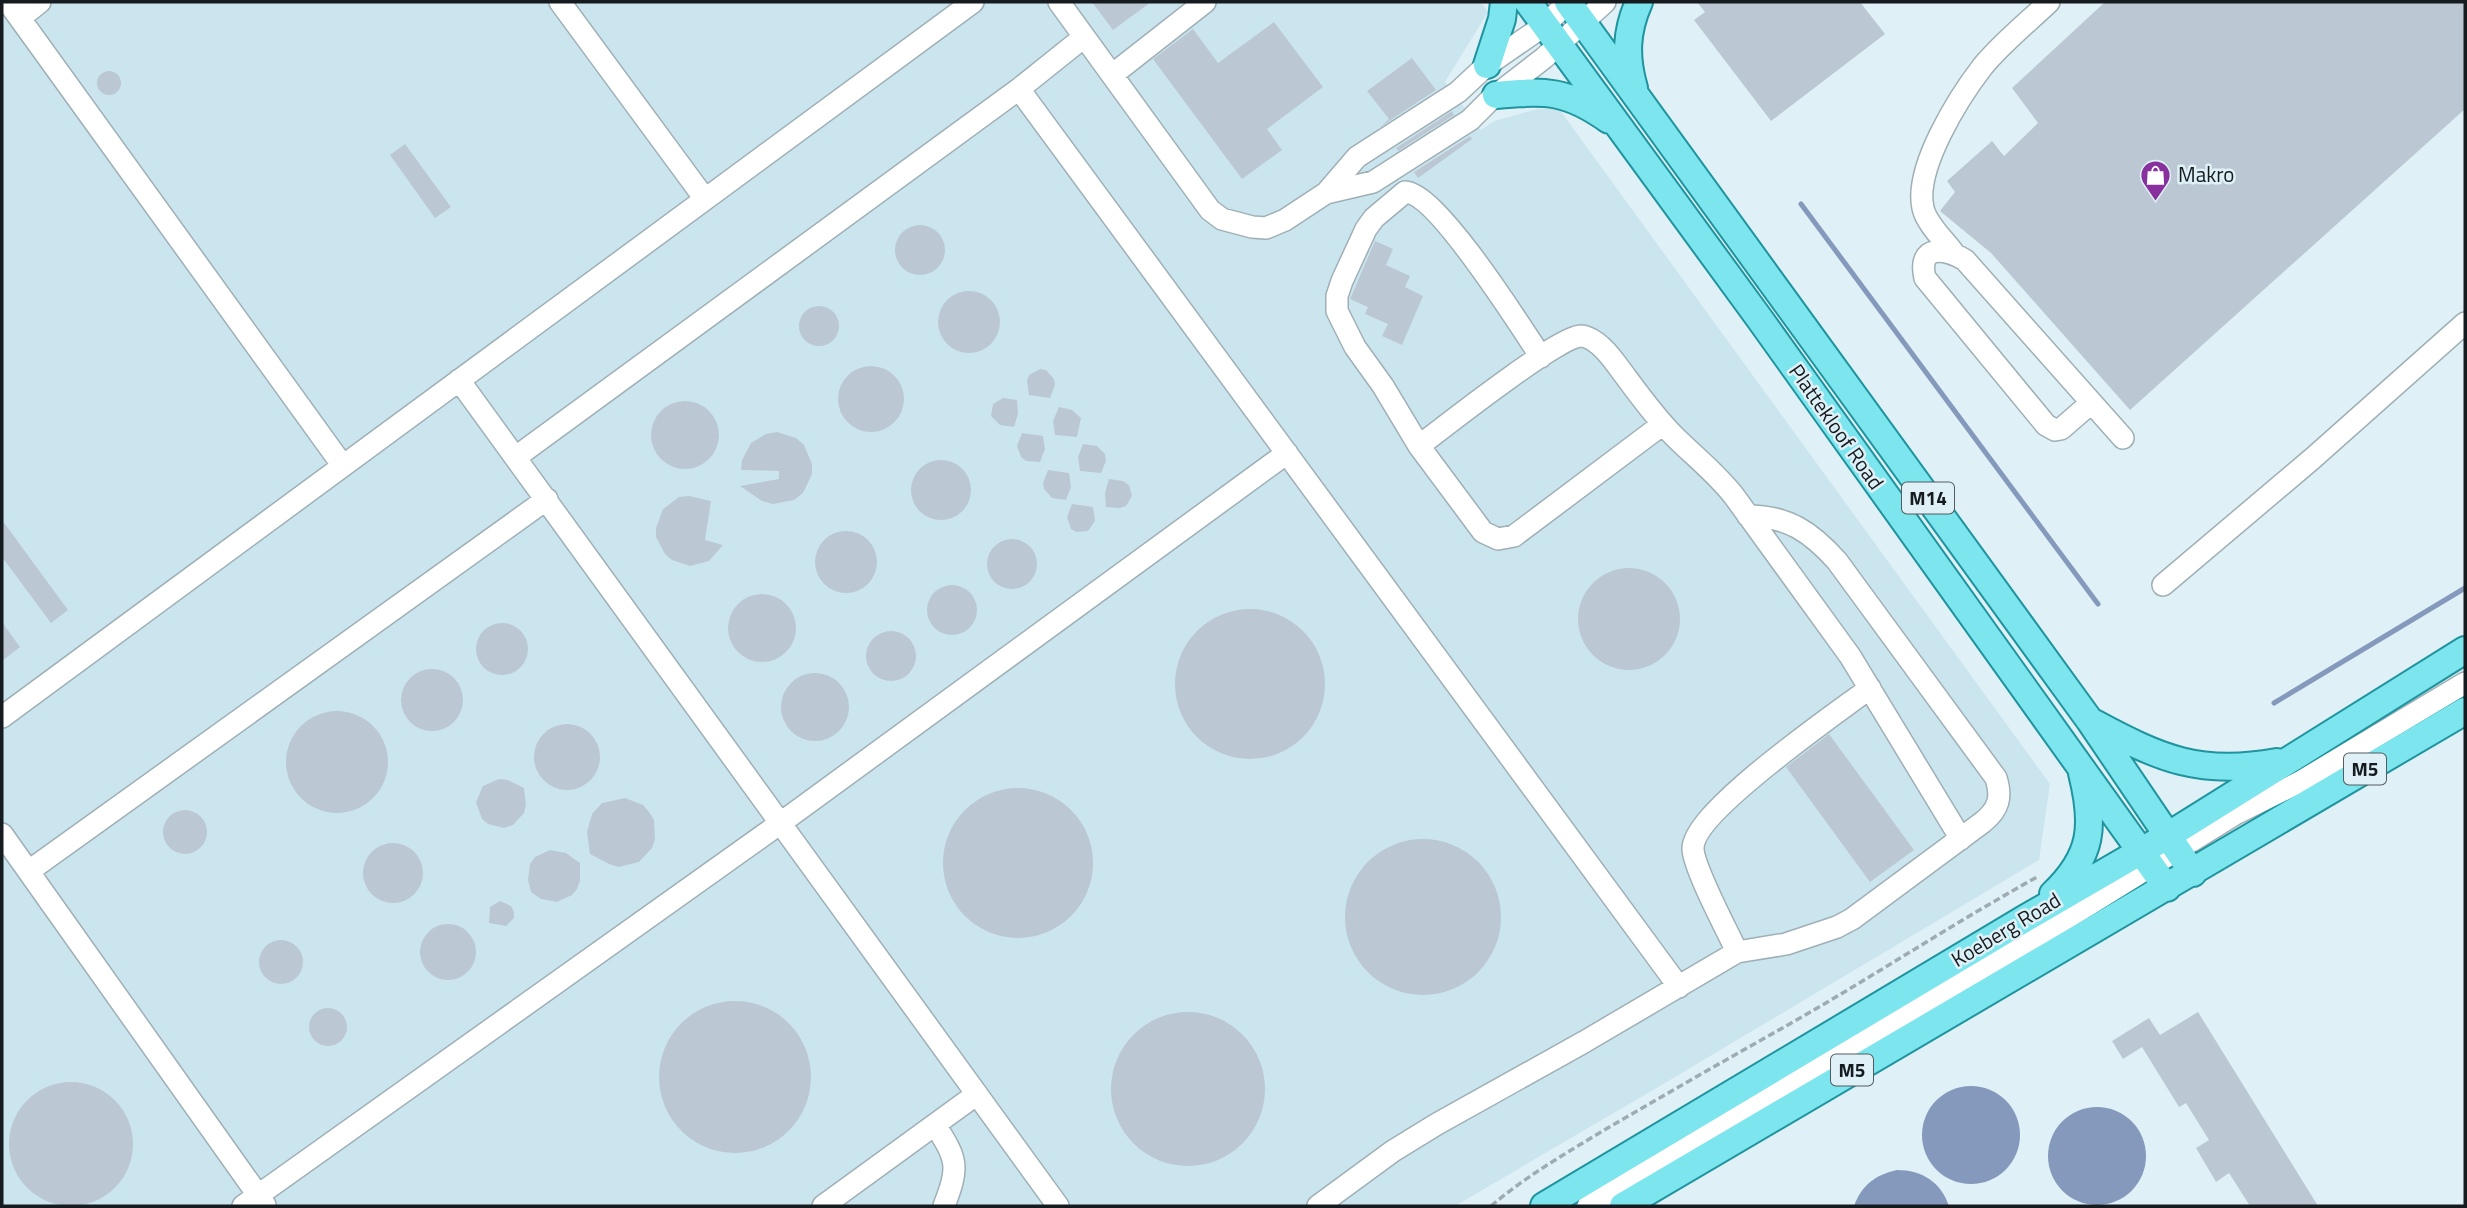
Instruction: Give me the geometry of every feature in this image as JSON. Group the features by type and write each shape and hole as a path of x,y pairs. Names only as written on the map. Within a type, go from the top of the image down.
{"main road":[{"path":"1487,65 1502,19 1504,2"},
{"name":"Plattekloof Road","path":"1528,2 1759,318 1995,649 2079,761 2167,888"},
{"path":"1637,96 1629,68 1627,48 1630,24 1639,2"},
{"name":"Plattekloof Road","path":"1572,7 2090,721 2193,873"},
{"path":"1496,95 1536,91 1563,95 1595,110 1621,129"},
{"name":"Koeberg Road","path":"1544,1206 2026,918 2174,843 2288,761 2465,650"},
{"name":"Koeberg Road","path":"1623,1206 2465,711"},
{"path":"2090,721 2148,751 2191,765 2227,768 2288,761"},
{"path":"2026,918 2067,879 2080,860 2087,843 2090,825 2088,800 2079,761"}],"street":[{"path":"40,2 14,10 343,466"},
{"path":"560,2 705,199"},
{"path":"2,717 973,2"},
{"path":"1059,2 1210,210 1236,225 1266,228 1285,220 1326,192 1357,157 1458,92 1487,65 1552,34"},
{"path":"1112,75 1205,2"},
{"path":"1326,192 1373,182 1469,120 1552,34 1572,7 1605,2"},
{"path":"2049,2 1983,66 1946,123 1931,154 1922,190 1922,206 1928,219 1953,252 1965,260 2004,302 2123,438"},
{"path":"516,457 1019,89 1084,37"},
{"path":"1019,89 1679,987"},
{"path":"1357,157 1390,204"},
{"path":"1541,357 1470,254 1437,213 1410,192 1400,195 1374,218 1366,229 1342,281 1337,296 1337,311 1355,346 1419,446 1483,532 1491,538 1506,539 1528,526 1663,424"},
{"path":"1953,252 1937,249 1930,253 1924,265 1925,278 2046,425 2055,430 2061,429 2091,403"},
{"path":"2163,585 2312,459 2465,323"},
{"path":"1419,446 1470,406 1569,337 1587,337 1611,357 1663,424 1723,482 1828,623 1961,839"},
{"path":"459,380 1058,1206"},
{"path":"2,834 256,1203 1287,453"},
{"path":"29,870 547,499"},
{"path":"1318,1206 1393,1151 1437,1124 1737,952 1786,944 1837,927 1961,839 1994,811 2000,799 1996,778 1837,561 1823,545 1800,529 1777,518 1748,516"},
{"path":"2174,843 2300,782 2465,683"},
{"path":"1737,952 1695,860 1693,842 1697,832 1711,814 1771,762 1870,688"},
{"path":"1588,1206 2148,858"},
{"path":"823,1206 977,1094"},
{"path":"935,1125 949,1147 955,1168 944,1206"}],"path":[{"path":"1491,1206 1517,1184 1577,1146 1884,969 1976,910 2042,874"}],"shaded area":[{"path":"2,2 1481,2 1488,12 1445,82 1481,130 1494,121 1538,109 1559,109 2050,784 2039,860 1455,1206 2,1206"}],"water":[{"path":"1971,1086 1990,1090 2006,1100 2016,1116 2020,1135 2016,1154 2006,1170 1990,1180 1971,1184 1952,1180 1936,1170 1926,1154 1922,1135 1926,1116 1936,1100 1952,1090"},
{"path":"2097,1107 2116,1111 2132,1121 2142,1137 2146,1156 2142,1175 2132,1191 2116,1201 2097,1205 2078,1201 2062,1191 2052,1175 2048,1156 2052,1137 2062,1121 2078,1111"},
{"path":"1897,1170 1915,1172 1929,1179 1941,1190 1949,1206 1854,1206 1870,1182"}],"building":[{"path":"1092,2 1151,2 1113,30"},
{"path":"1697,2 1860,2 1885,34 1771,121 1694,20 1705,12"},
{"name":"Makro","path":"2105,2 2465,2 2465,109 2130,410 1991,253 1940,211 1955,192 1947,181 1992,141 2004,156 2038,123 2012,88"},
{"path":"1274,22 1323,87 1267,129 1282,150 1242,179 1153,59 1193,29 1218,63"},
{"path":"1412,58 1436,90 1380,127 1389,119 1367,91"},
{"path":"109,71 120,78 121,83 114,94 109,95 98,88 97,83 104,72"},
{"path":"1452,111 1454,115 1398,151 1396,148"},
{"path":"1470,136 1472,139 1418,178 1414,172"},
{"path":"405,144 451,207 435,218 390,155"},
{"path":"910,226 930,226 944,240 944,260 930,274 910,274 896,260 896,240"},
{"path":"1375,241 1393,249 1386,265 1410,276 1405,287 1423,296 1402,345 1382,336 1388,324 1365,314 1368,307 1350,299"},
{"path":"969,291 981,293 991,300 998,310 998,334 991,344 981,351 969,353 957,351 947,344 940,334 938,322 940,310 947,300 957,293"},
{"path":"819,306 833,312 839,326 833,340 819,346 805,340 799,326 805,312"},
{"path":"864,366 878,366 890,371 899,380 904,399 902,412 895,423 878,432 864,432 852,427 843,418 838,406 838,392 843,380 852,371"},
{"path":"1040,369 1046,370 1054,379 1055,385 1050,398 1029,395 1029,375"},
{"path":"1003,398 1017,400 1018,414 1014,427 1000,425 991,416 993,404"},
{"path":"692,401 713,416 719,428 717,448 709,459 692,469 678,469 661,459 653,448 651,428 661,411 672,403"},
{"path":"1059,407 1072,410 1081,418 1077,437 1055,435 1053,421"},
{"path":"777,432 796,438 804,445 812,464 812,474 803,493 794,500 773,504 762,501 740,486 779,479 779,471 741,470 742,460 751,443 766,434"},
{"path":"1022,433 1043,436 1045,449 1040,462 1026,461 1021,457 1017,446"},
{"path":"1083,444 1097,446 1105,454 1106,461 1101,473 1080,471 1078,457"},
{"path":"941,460 958,465 966,473 971,490 966,507 958,515 941,520 924,515 916,507 911,490 916,473 924,465"},
{"path":"1048,470 1069,473 1071,487 1066,500 1052,498 1044,489 1043,483"},
{"path":"1109,479 1123,481 1129,485 1132,496 1126,506 1106,507 1105,493"},
{"path":"689,496 711,501 705,540 723,545 709,561 690,566 672,560 665,554 656,537 656,528 663,509 679,497"},
{"path":"1072,504 1093,507 1095,521 1088,531 1076,532 1071,529 1067,517"},
{"path":"2,520 68,610 51,623 2,557"},
{"path":"846,531 868,540 877,562 868,584 846,593 824,584 815,562 824,540"},
{"path":"1012,539 1030,546 1037,564 1030,582 1012,589 994,582 987,564 994,546"},
{"path":"1629,568 1658,576 1672,590 1680,619 1672,648 1658,662 1629,670 1600,662 1586,648 1578,619 1586,590 1600,576"},
{"path":"952,585 970,592 977,610 970,628 952,635 934,628 927,610 934,592"},
{"path":"762,594 775,597 786,604 793,615 796,628 793,641 786,652 775,659 762,662 749,659 738,652 731,641 728,628 731,615 738,604 749,597"},
{"path":"1250,609 1279,615 1303,631 1319,655 1325,684 1319,713 1303,737 1279,753 1250,759 1221,753 1197,737 1181,713 1175,684 1181,655 1197,631 1221,615"},
{"path":"2,622 20,647 2,661"},
{"path":"502,623 521,630 528,649 521,668 502,675 483,668 476,649 483,630"},
{"path":"891,631 909,638 916,656 909,674 891,681 873,674 866,656 873,638"},
{"path":"426,669 438,669 454,678 461,688 461,712 454,722 438,731 426,731 415,726 406,717 401,706 401,694 406,683 415,674"},
{"path":"815,673 828,676 839,683 846,694 849,707 846,720 839,731 828,738 815,741 802,738 791,731 784,720 781,707 784,694 791,683 802,676"},
{"path":"337,711 357,714 380,733 385,742 388,762 385,782 366,805 357,810 337,813 317,810 294,791 289,782 286,762 289,742 308,719 317,714"},
{"path":"560,724 574,724 586,729 595,738 600,757 598,770 591,781 574,790 560,790 548,785 539,776 534,764 534,750 539,738 548,729"},
{"path":"1829,734 1914,850 1870,882 1786,767"},
{"path":"499,779 508,780 524,788 526,805 524,813 513,825 504,828 488,824 482,819 476,802 483,786"},
{"path":"1018,788 1047,794 1071,810 1087,834 1093,863 1087,892 1071,916 1047,932 1018,938 989,932 965,916 949,892 943,863 949,834 965,810 989,794"},
{"path":"625,798 643,805 649,812 654,820 655,839 652,848 639,862 619,867 590,854 587,832 592,814 602,803"},
{"path":"185,810 200,817 207,832 200,847 185,854 170,847 163,832 170,817"},
{"path":"1423,839 1453,845 1478,862 1495,887 1501,917 1495,947 1478,972 1453,989 1423,995 1393,989 1368,972 1351,947 1345,917 1351,887 1368,862 1393,845"},
{"path":"393,843 410,848 418,856 423,873 418,890 410,898 393,903 376,898 368,890 363,873 368,856 376,848"},
{"path":"550,850 566,853 580,863 577,889 572,895 557,902 541,899 531,892 528,880 530,864 535,857"},
{"path":"500,901 511,906 514,912 514,918 506,926 489,923 490,907"},
{"path":"443,924 453,924 468,932 474,941 474,963 468,972 453,980 443,980 425,968 420,957 420,947 432,929"},
{"path":"281,940 296,947 303,962 296,977 281,984 266,977 259,962 266,947"},
{"path":"735,1001 764,1007 789,1023 805,1048 811,1077 805,1106 789,1131 764,1147 735,1153 706,1147 681,1131 665,1106 659,1077 665,1048 681,1023 706,1007"},
{"path":"328,1008 341,1014 347,1027 341,1040 328,1046 315,1040 309,1027 315,1014"},
{"path":"1188,1012 1218,1018 1243,1034 1259,1059 1265,1089 1259,1119 1243,1144 1218,1160 1188,1166 1158,1160 1133,1144 1117,1119 1111,1089 1117,1059 1133,1034 1158,1018"},
{"path":"2198,1012 2318,1206 2250,1206 2229,1173 2216,1182 2196,1148 2209,1140 2186,1103 2179,1107 2142,1047 2123,1059 2112,1041 2149,1018 2160,1035"},
{"path":"71,1082 95,1087 115,1100 128,1120 133,1144 128,1168 115,1188 95,1201 71,1206 47,1201 27,1188 14,1168 9,1144 14,1120 27,1100 47,1087"}],"waterway":[{"path":"1801,204 2098,604"},
{"path":"2274,703 2465,588"}],"place":[{"name":"Makro","path":"2155,202"}]}
